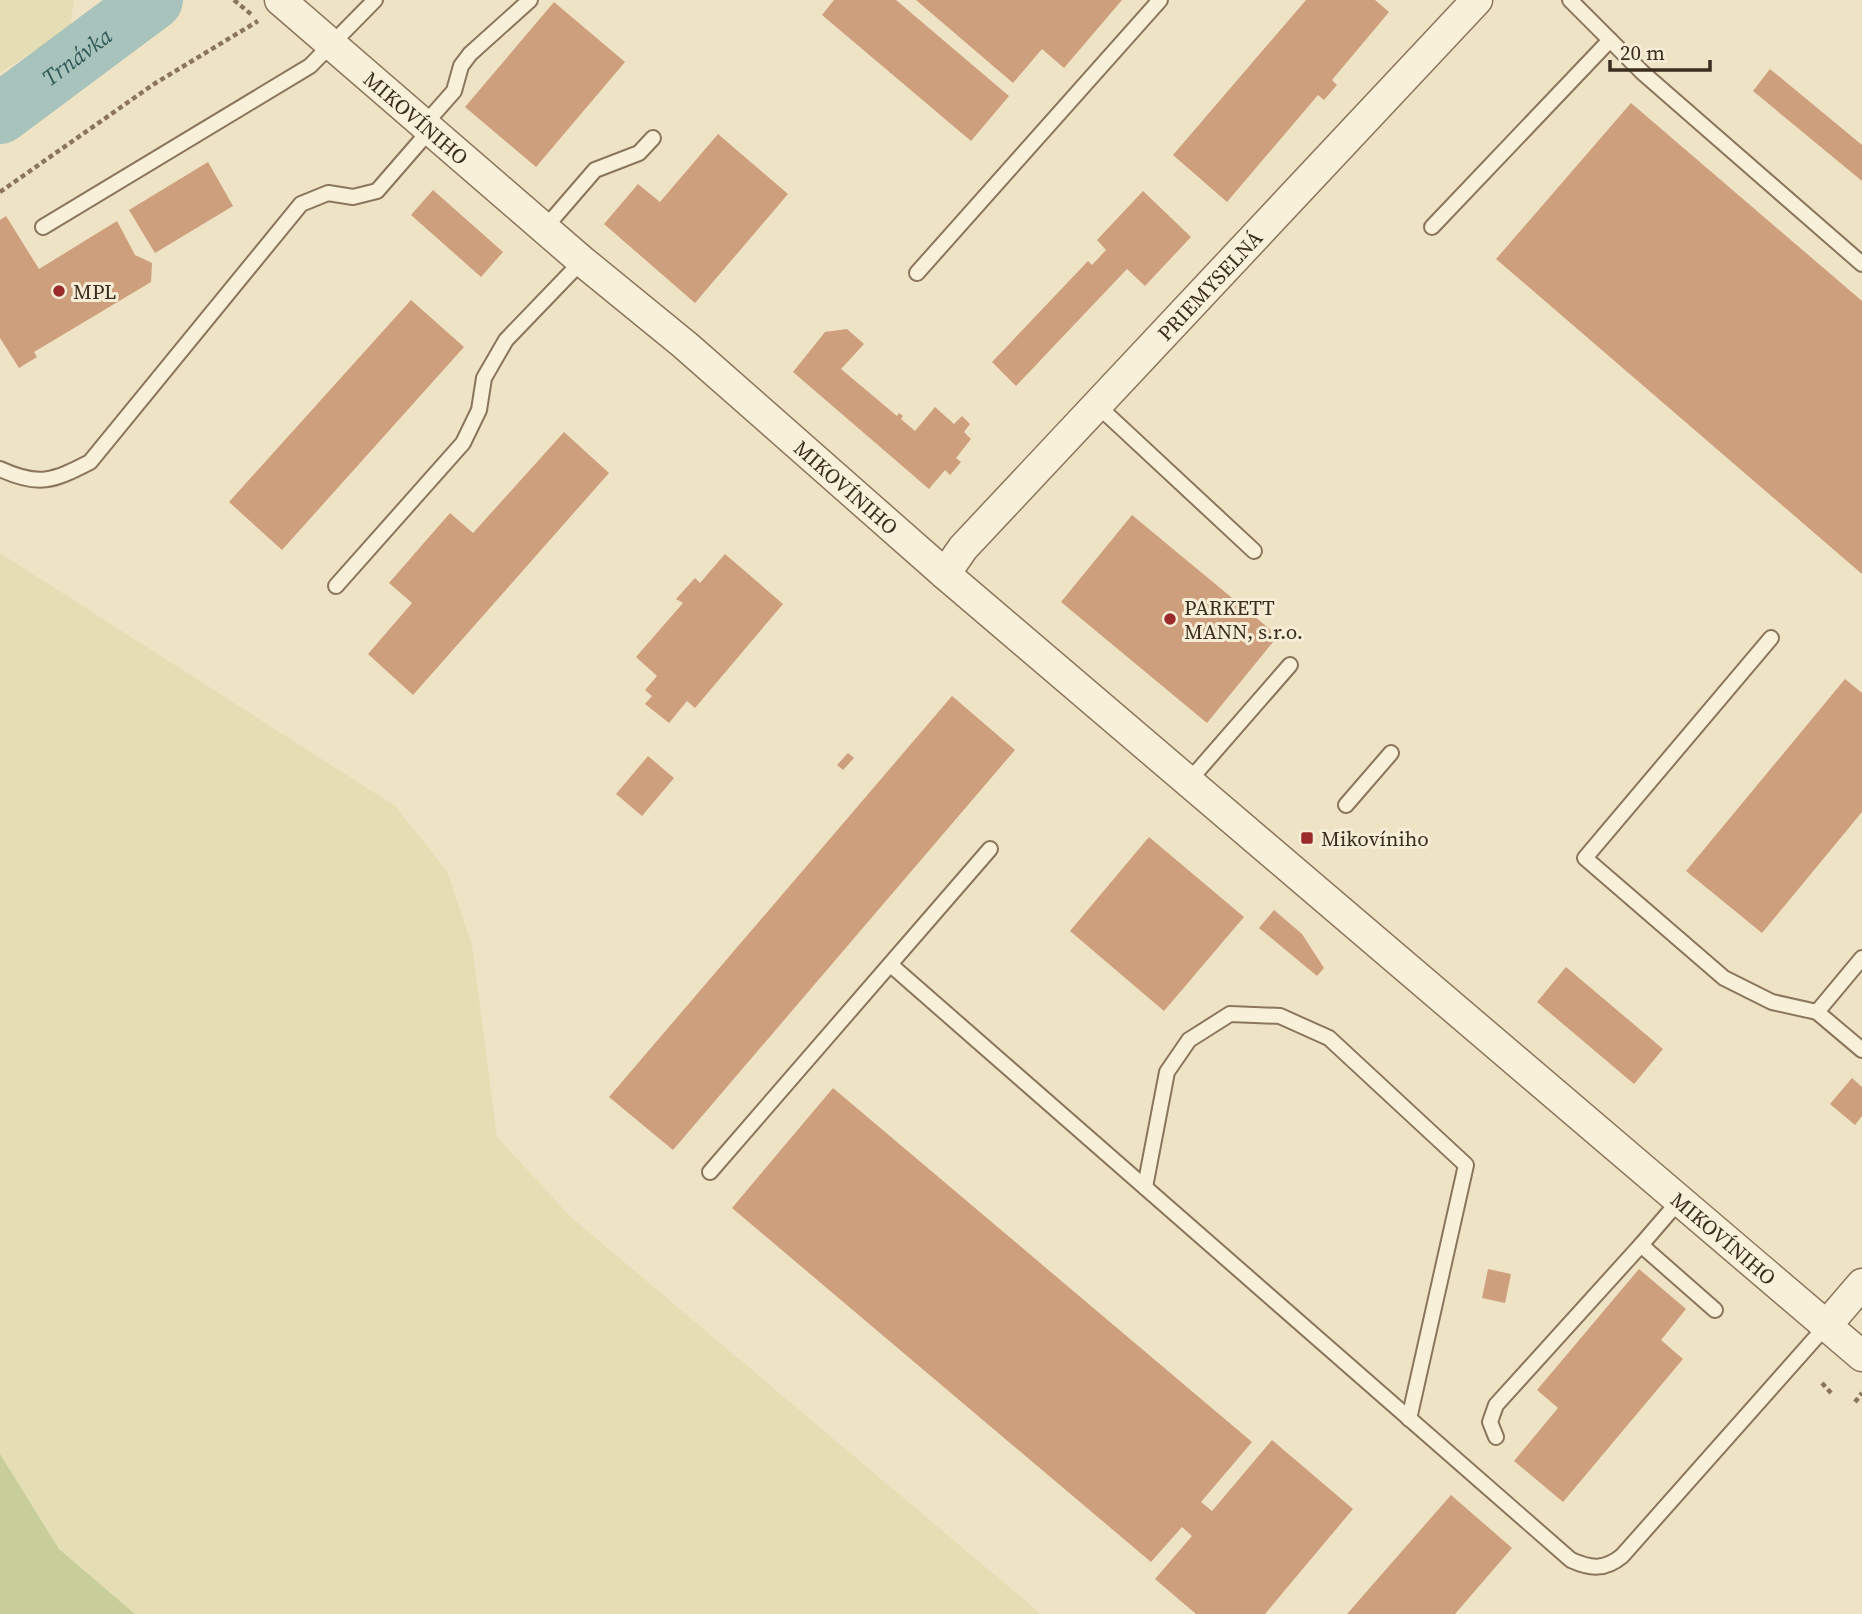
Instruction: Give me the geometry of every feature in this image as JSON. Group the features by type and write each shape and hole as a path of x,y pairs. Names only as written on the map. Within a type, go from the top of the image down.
{"street":[{"name":"MIKOVÍNIHO","path":"280,0 544,229 685,345 945,574 1862,1356"},
{"name":"PRIEMYSELNÁ","path":"945,574 963,548 1477,0"},
{"path":"1826,1326 1862,1284"}],"lane":[{"path":"43,227 310,66 375,0"},
{"path":"0,469 25,481 62,477 90,462 301,204 328,193 353,197 377,191 454,91 461,66 470,54 530,0"},
{"path":"917,273 1160,0"},
{"path":"1570,0 1610,40 1862,264"},
{"path":"1432,228 1610,40"},
{"path":"544,229 595,170 639,153 653,138"},
{"path":"336,586 463,443 478,410 484,378 506,340 582,261"},
{"path":"1097,405 1254,551"},
{"path":"1771,638 1586,858 1724,978 1772,1002 1817,1012 1862,1049"},
{"path":"1188,782 1290,665"},
{"path":"1346,805 1391,753"},
{"path":"710,1172 892,966 990,849"},
{"path":"1817,1012 1862,958"},
{"path":"892,966 1571,1560 1588,1567 1609,1566 1622,1556 1826,1326"},
{"path":"1145,1187 1167,1072 1189,1040 1230,1014 1280,1016 1329,1038 1466,1165 1409,1419"},
{"path":"1496,1437 1490,1422 1496,1405 1679,1201"},
{"path":"1641,1245 1715,1310"}],"path":[{"path":"0,192 154,84 258,21 234,0"},
{"path":"1822,1383 1831,1393"},
{"path":"1855,1402 1862,1393"}],"shaded area":[{"path":"0,0 74,0 70,28 0,73"},
{"path":"0,553 395,806 447,871 472,945 497,1137 572,1218 1041,1614 135,1614 59,1549 0,1454"}],"green space":[{"path":"0,1454 59,1549 135,1614 0,1614"}],"building":[{"path":"834,0 896,0 1009,96 971,141 822,15"},
{"path":"916,0 1122,0 1064,68 1042,49 1013,83"},
{"path":"1306,0 1375,0 1389,12 1332,80 1337,85 1324,100 1318,95 1227,202 1173,155"},
{"path":"554,2 625,62 536,167 465,107"},
{"path":"1770,69 1862,145 1862,181 1753,91"},
{"path":"1631,103 1862,301 1862,574 1496,259"},
{"path":"718,134 788,194 695,303 604,224 638,184 660,202"},
{"path":"208,162 233,206 155,253 129,210"},
{"path":"433,190 503,252 481,277 411,215"},
{"path":"1143,191 1191,237 1145,286 1127,269 1016,386 992,362 1088,261 1092,265 1106,250 1097,240"},
{"path":"6,216 39,269 117,221 135,255 152,263 151,282 34,352 37,357 19,368 0,338 0,220"},
{"path":"411,300 464,347 282,550 229,502"},
{"path":"847,329 864,344 841,369 897,416 899,413 903,416 901,419 915,431 935,407 954,424 962,416 970,424 964,432 971,439 956,458 961,462 950,475 945,470 929,489 793,372 825,332"},
{"path":"564,432 609,473 413,695 368,654 412,603 389,583 450,513 473,533"},
{"name":"PARKETT MANN, s.r.o.","path":"1132,515 1278,636 1207,723 1061,602"},
{"path":"725,554 783,604 695,708 687,701 669,723 645,704 652,696 645,690 657,676 636,657 683,603 676,599 695,578 700,583"},
{"path":"1845,679 1862,693 1862,812 1762,933 1686,871"},
{"path":"952,696 1015,750 673,1150 609,1097"},
{"path":"848,753 854,758 843,770 837,765"},
{"path":"648,756 674,778 642,816 616,794"},
{"path":"1149,837 1244,917 1164,1011 1070,931"},
{"path":"1274,910 1302,934 1324,968 1317,976 1259,928"},
{"path":"1566,967 1663,1049 1634,1084 1537,1002"},
{"path":"1852,1078 1862,1087 1862,1116 1855,1125 1830,1104"},
{"path":"833,1088 1252,1442 1201,1502 1212,1511 1272,1440 1353,1509 1265,1614 1196,1614 1155,1579 1192,1536 1182,1527 1151,1562 732,1208"},
{"path":"1488,1269 1511,1274 1505,1303 1482,1298"},
{"path":"1639,1269 1686,1309 1661,1340 1683,1359 1563,1502 1514,1461 1558,1408 1537,1390"},
{"path":"1451,1495 1512,1548 1455,1614 1347,1614"}],"waterway":[{"name":"Trnávka","path":"0,114 153,0"}],"place":[{"name":"MPL","path":"59,291"},
{"name":"PARKETT MANN, s.r.o.","path":"1170,619"},
{"name":"Mikovíniho","path":"1307,838"}]}
